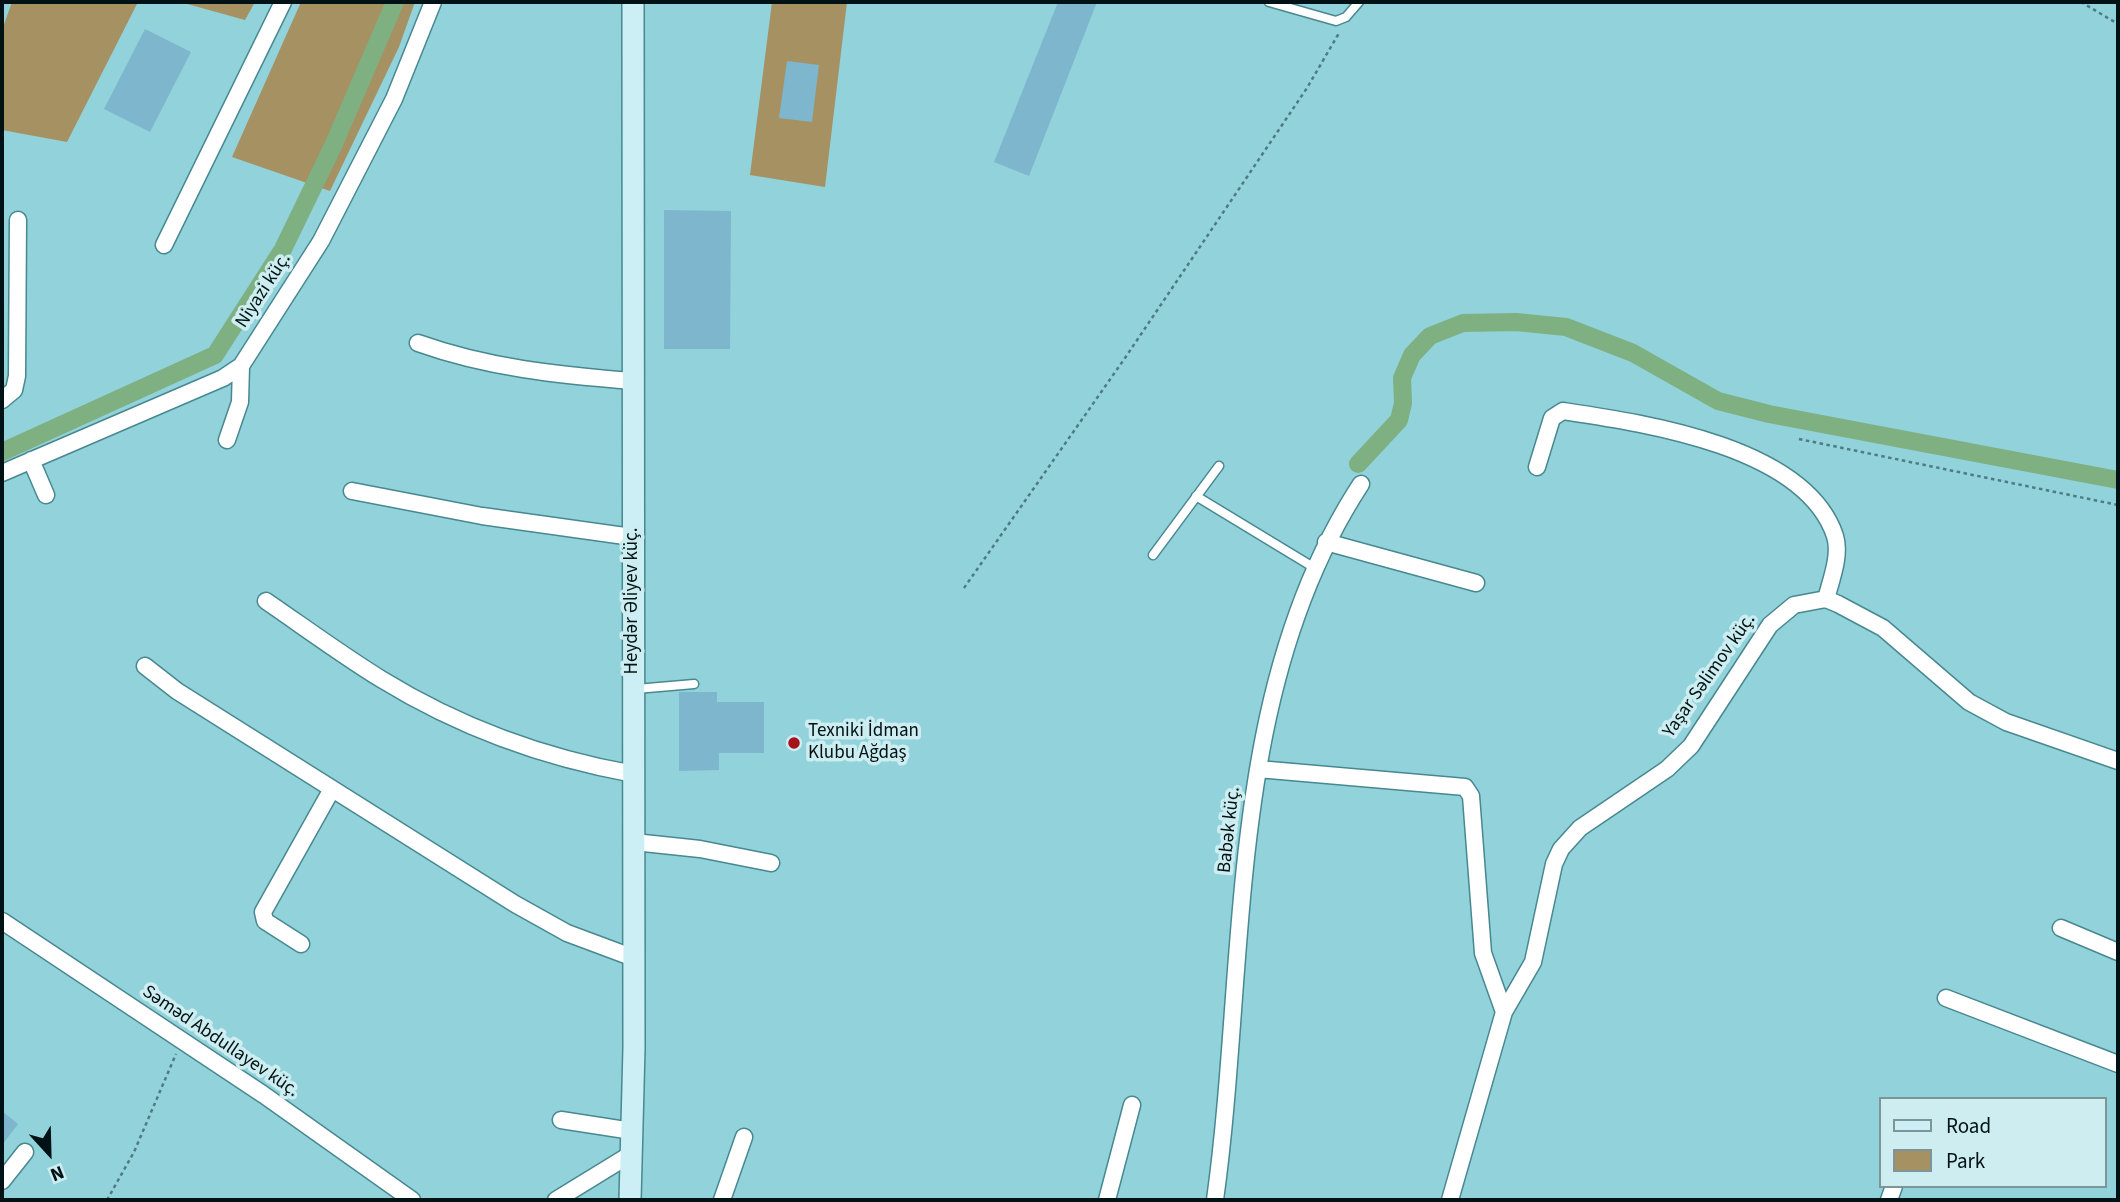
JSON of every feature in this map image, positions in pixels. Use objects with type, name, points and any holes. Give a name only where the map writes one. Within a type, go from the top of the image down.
[{"type":"main road","name":"Heydər Əliyev küç.","points":[[630,1200],[634,958],[633,2]]},
{"type":"street","points":[[164,245],[284,2]]},
{"type":"street","name":"Niyazi küç.","points":[[2,473],[223,378],[241,366],[321,240],[394,99],[433,2]]},
{"type":"street","points":[[2,400],[13,390],[17,376],[18,220]]},
{"type":"street","points":[[418,343],[454,356],[522,371],[632,381]]},
{"type":"street","points":[[227,440],[240,402],[241,366]]},
{"type":"street","points":[[1537,467],[1552,418],[1563,411],[1706,438],[1744,453],[1804,492],[1828,521],[1836,538],[1836,558],[1826,599],[1883,628],[1969,702],[2006,722],[2118,761]]},
{"type":"street","points":[[31,460],[47,495]]},
{"type":"street","name":"Babək küç.","points":[[1215,1200],[1258,769],[1267,719],[1289,637],[1313,567],[1361,484]]},
{"type":"street","points":[[352,491],[482,516],[632,537]]},
{"type":"street","points":[[1326,542],[1476,583]]},
{"type":"street","name":"Yaşar Səlimov küç.","points":[[1450,1200],[1504,1012],[1533,962],[1554,864],[1570,838],[1667,769],[1691,746],[1752,651],[1780,615],[1794,605],[1826,599]]},
{"type":"street","points":[[266,601],[382,679],[456,719],[550,755],[634,774]]},
{"type":"street","points":[[145,666],[177,691],[516,905],[595,946],[634,958]]},
{"type":"street","points":[[1258,769],[1465,786],[1471,796],[1483,953],[1504,1012]]},
{"type":"street","points":[[302,944],[265,921],[263,912],[332,789]]},
{"type":"street","points":[[634,842],[700,849],[771,863]]},
{"type":"street","name":"Səməd Abdullayev küç.","points":[[2,921],[412,1200]]},
{"type":"street","points":[[2061,928],[2118,952]]},
{"type":"street","points":[[1946,998],[2118,1064]]},
{"type":"street","points":[[1107,1200],[1132,1105]]},
{"type":"street","points":[[561,1120],[632,1132]]},
{"type":"street","points":[[722,1200],[744,1137]]},
{"type":"street","points":[[2,1181],[25,1153]]},
{"type":"street","points":[[556,1200],[631,1154]]},
{"type":"lane","points":[[1269,2],[1336,21],[1346,18],[1359,2]]},
{"type":"lane","points":[[1153,555],[1219,466]]},
{"type":"lane","points":[[1196,496],[1313,567]]},
{"type":"lane","points":[[633,690],[694,684]]},
{"type":"path","points":[[2081,2],[2118,24]]},
{"type":"path","points":[[964,588],[1125,358],[1307,88],[1346,18]]},
{"type":"path","points":[[1799,439],[2118,505]]},
{"type":"path","points":[[107,1200],[134,1152],[182,1041]]},
{"type":"green space","points":[[12,2],[138,2],[67,142],[2,130],[2,30]]},
{"type":"green space","points":[[180,2],[255,2],[245,20]]},
{"type":"green space","points":[[301,2],[415,2],[399,47],[330,191],[232,157]]},
{"type":"green space","points":[[772,2],[847,2],[825,187],[750,175]]},
{"type":"building","points":[[1058,2],[1097,2],[1029,176],[994,162]]},
{"type":"building","points":[[145,29],[191,52],[150,132],[104,109]]},
{"type":"building","points":[[787,61],[819,65],[812,122],[779,118]]},
{"type":"building","points":[[664,210],[731,211],[730,349],[664,349]]},
{"type":"building","points":[[679,692],[717,692],[717,702],[764,702],[764,753],[719,753],[719,770],[679,771]]},
{"type":"building","points":[[2,1111],[18,1124],[2,1145]]},
{"type":"waterway","points":[[2,452],[215,355],[283,249],[333,146],[395,2]]},
{"type":"waterway","points":[[1358,464],[1399,420],[1403,403],[1402,378],[1412,355],[1430,336],[1463,323],[1516,322],[1566,327],[1633,353],[1718,401],[1769,414],[2118,480]]},
{"type":"place","name":"Texniki İdman Klubu Ağdaş","points":[[794,743]]}]
